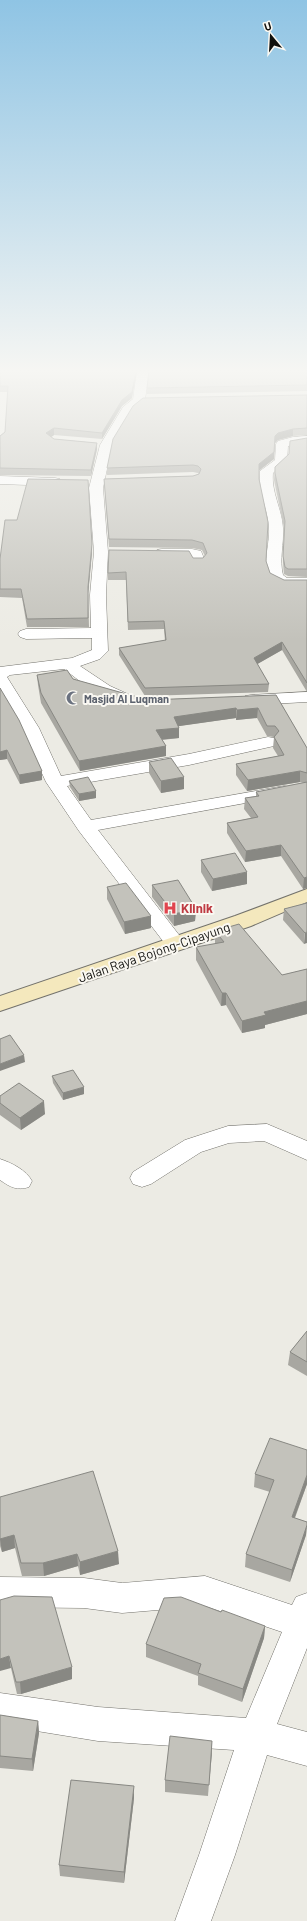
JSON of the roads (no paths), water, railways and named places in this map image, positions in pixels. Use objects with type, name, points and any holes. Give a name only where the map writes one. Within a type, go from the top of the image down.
[{"type":"street","points":[[0,675],[13,670],[67,664],[98,653],[100,650],[98,582],[100,552],[96,488],[103,461]]},
{"type":"street","points":[[282,461],[267,471],[265,485],[276,525],[276,542],[273,564],[276,577],[284,582],[307,582]]},
{"type":"street","points":[[0,480],[67,482]]},
{"type":"street","points":[[83,482],[114,481]]},
{"type":"street","points":[[100,552],[116,552]]},
{"type":"street","points":[[146,552],[192,553],[196,554],[198,561]]},
{"type":"street","points":[[26,634],[100,633]]},
{"type":"street","points":[[67,664],[104,690],[122,698],[140,703]]},
{"type":"street","points":[[0,679],[30,728],[56,782],[86,827],[176,944]]},
{"type":"street","points":[[234,700],[307,697]]},
{"type":"street","points":[[56,782],[159,766],[223,754],[268,742]]},
{"type":"street","points":[[86,827],[300,788]]},
{"type":"street","name":"Jalan Raya Bojong-Cipayung","points":[[0,1004],[271,911],[307,895]]},
{"type":"street","points":[[142,1178],[193,1146],[228,1135],[267,1132],[307,1151]]},
{"type":"street","points":[[0,1168],[20,1181]]},
{"type":"street","points":[[0,1592],[84,1593],[122,1598],[160,1596],[205,1590],[303,1615],[256,1735],[217,1854],[193,1921]]},
{"type":"street","points":[[0,1709],[98,1724],[256,1735],[307,1749]]},
{"type":"place","name":"Masjid Al Luqman","points":[[73,698]]},
{"type":"place","name":"Klinik","points":[[170,908]]}]
